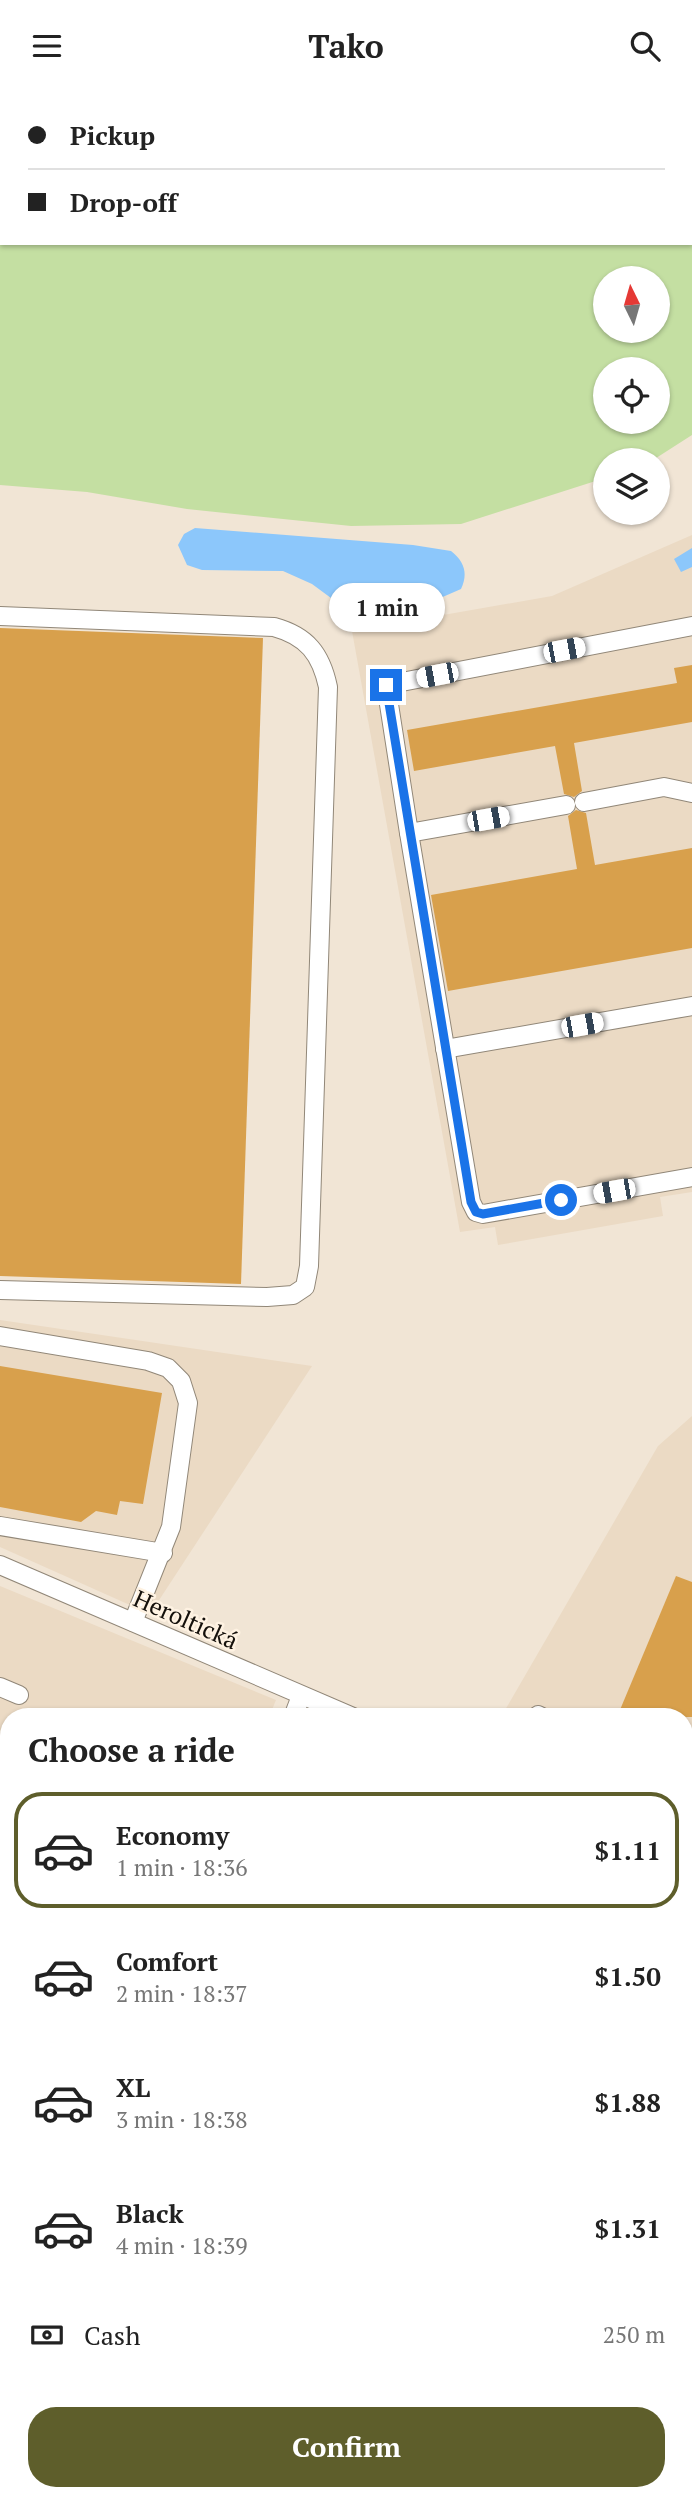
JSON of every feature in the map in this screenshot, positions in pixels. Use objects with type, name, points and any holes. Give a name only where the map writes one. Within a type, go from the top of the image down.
[{"type":"street","points":[[0,617],[274,627],[292,632],[308,642],[323,662],[328,687],[309,1252],[305,1287],[293,1295],[267,1297],[0,1290]]},
{"type":"street","points":[[692,626],[386,685],[471,1202],[476,1212],[483,1214],[692,1177]]},
{"type":"street","points":[[584,802],[664,787],[692,793]]},
{"type":"street","points":[[410,833],[566,805]]},
{"type":"street","points":[[445,1049],[692,1006]]},
{"type":"street","points":[[0,1336],[148,1361],[169,1368],[181,1381],[188,1403],[171,1527],[163,1553],[133,1622]]},
{"type":"street","points":[[0,1526],[163,1553]]},
{"type":"street","name":"Heroltická","points":[[0,1565],[331,1708]]},
{"type":"street","points":[[0,1686],[19,1695]]},
{"type":"street","points":[[297,1708],[302,1696]]},
{"type":"shaded area","points":[[692,535],[692,1192],[660,1197],[663,1216],[498,1245],[495,1227],[460,1232],[352,631],[552,596]]},
{"type":"shaded area","points":[[0,1320],[312,1366],[150,1614],[0,1547]]},
{"type":"shaded area","points":[[692,1416],[692,1708],[506,1708],[658,1446]]},
{"type":"shaded area","points":[[0,1586],[276,1700],[273,1708],[0,1708]]},
{"type":"green space","points":[[0,245],[692,245],[692,435],[670,449],[593,448],[593,482],[461,524],[351,526],[187,509],[87,492],[0,485]]},
{"type":"water","points":[[195,528],[413,545],[451,551],[462,564],[464,578],[461,589],[422,606],[356,614],[353,604],[331,598],[312,584],[283,571],[202,570],[187,565],[178,545],[184,534]]},
{"type":"water","points":[[692,548],[692,567],[681,572],[674,559]]},
{"type":"building","points":[[0,628],[263,638],[241,1284],[0,1276]]},
{"type":"building","points":[[692,665],[692,722],[574,743],[582,791],[574,797],[564,794],[555,746],[414,771],[407,730],[677,683],[674,668]]},
{"type":"building","points":[[576,810],[586,813],[595,865],[692,848],[692,948],[448,991],[431,895],[577,869],[568,816]]},
{"type":"building","points":[[0,1366],[162,1393],[143,1504],[120,1501],[117,1515],[96,1511],[81,1522],[0,1507]]},
{"type":"building","points":[[676,1576],[692,1582],[692,1708],[621,1708]]},
{"type":"route","points":[[386,685],[471,1202],[476,1212],[483,1214],[561,1200]]}]
